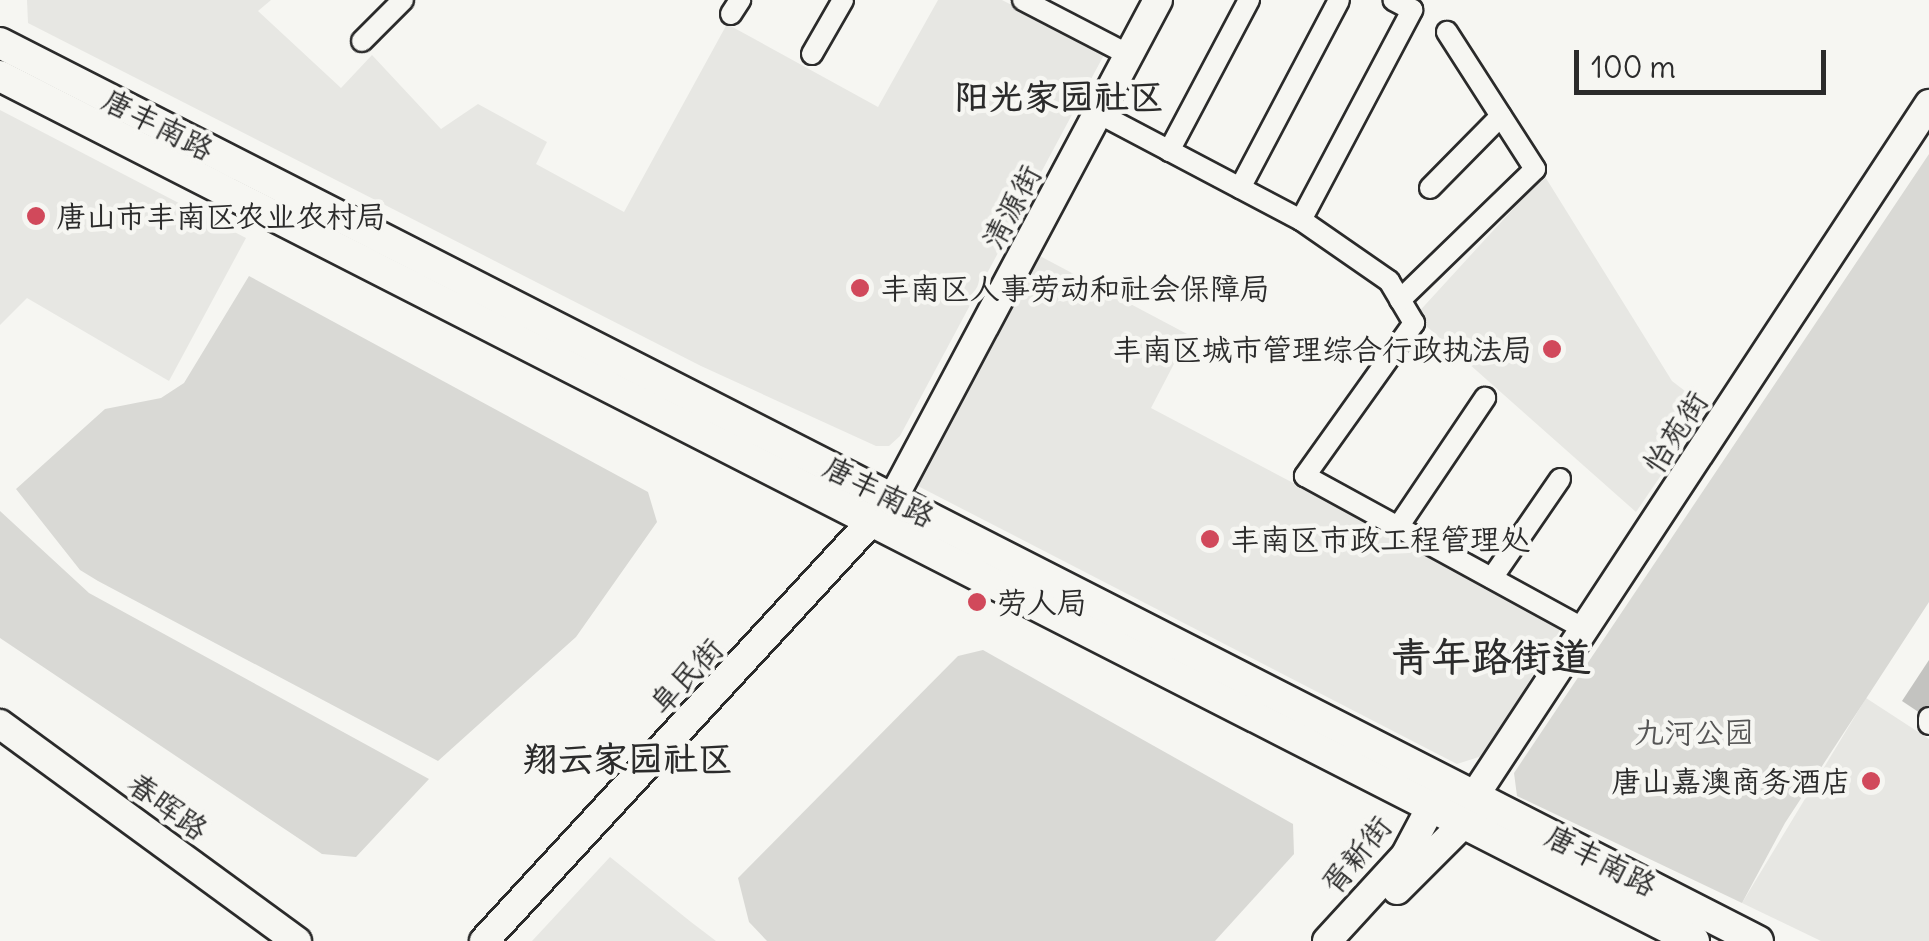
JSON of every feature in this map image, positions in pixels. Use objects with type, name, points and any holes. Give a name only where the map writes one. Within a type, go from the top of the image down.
[{"type":"main road","name":"唐丰南路","points":[[0,43],[884,509],[1431,807],[1694,941]]},
{"type":"main road","name":"唐丰南路","points":[[0,76],[1475,794],[1758,941]]},
{"type":"street","points":[[362,41],[403,0]]},
{"type":"street","points":[[812,54],[843,0]]},
{"type":"street","points":[[1022,0],[1128,56]]},
{"type":"street","name":"清源街","points":[[884,509],[1158,0]]},
{"type":"street","points":[[1169,151],[1248,0]]},
{"type":"street","points":[[1240,188],[1340,0]]},
{"type":"street","points":[[1301,220],[1412,10],[1393,0]]},
{"type":"street","points":[[1400,300],[1535,168],[1447,32]]},
{"type":"street","name":"怡苑街","points":[[1475,794],[1929,104]]},
{"type":"street","points":[[1098,114],[1301,220],[1389,281],[1414,323],[1305,476],[1584,629]]},
{"type":"street","points":[[1430,188],[1501,116]]},
{"type":"street","points":[[1398,527],[1485,398]]},
{"type":"street","points":[[1492,578],[1560,479]]},
{"type":"street","name":"阜民街","points":[[484,941],[884,509]]},
{"type":"street","name":"春晖路","points":[[0,724],[297,941]]},
{"type":"street","name":"春晖路","points":[[0,747],[265,941]]},
{"type":"street","name":"胥新街","points":[[1327,941],[1404,856],[1431,807]]},
{"type":"street","name":"胥新街","points":[[1350,941],[1464,824]]},
{"type":"shaded area","points":[[27,0],[271,0],[258,11],[341,88],[372,55],[441,129],[478,104],[547,142],[536,164],[624,212],[727,24],[878,107],[938,0],[1002,0],[1105,53],[900,436],[889,446],[876,446],[701,366],[28,23]]},
{"type":"shaded area","points":[[0,110],[246,238],[169,381],[27,298],[0,325]]},
{"type":"shaded area","name":"丰南区城市管理综合行政执法局","points":[[1544,175],[1672,381],[1707,408],[1636,512],[1415,316]]},
{"type":"shaded area","points":[[1038,255],[1189,335],[1151,408],[1563,625],[1485,755],[1457,764],[916,485]]},
{"type":"shaded area","name":"唐山嘉澳商务酒店","points":[[1866,698],[1929,739],[1929,941],[1821,941],[1742,903]]},
{"type":"shaded area","points":[[610,857],[691,922],[716,941],[532,941]]},
{"type":"green space","name":"九河公园","points":[[1929,154],[1929,602],[1785,823],[1742,903],[1517,796],[1514,773]]},
{"type":"green space","points":[[249,276],[648,492],[657,522],[576,637],[438,761],[80,570],[16,489],[105,409],[161,398],[184,383]]},
{"type":"green space","points":[[0,511],[89,593],[429,779],[356,857],[322,854],[0,638]]},
{"type":"green space","points":[[983,650],[1293,824],[1294,854],[1215,941],[767,941],[749,922],[738,878],[958,656]]},
{"type":"building","points":[[1929,660],[1929,707],[1923,715],[1902,701]]},
{"type":"place","name":"唐山市丰南区农业农村局","points":[[36,216]]},
{"type":"place","name":"丰南区人事劳动和社会保障局","points":[[860,288]]},
{"type":"place","name":"丰南区城市管理综合行政执法局","points":[[1552,349]]},
{"type":"place","name":"丰南区市政工程管理处","points":[[1210,539]]},
{"type":"place","name":"劳人局","points":[[977,602]]},
{"type":"place","name":"唐山嘉澳商务酒店","points":[[1871,781]]},
{"type":"district","name":"阳光家园社区","points":[[1059,96]]},
{"type":"district","name":"青年路街道","points":[[1491,657]]},
{"type":"district","name":"翔云家园社区","points":[[628,758]]}]
